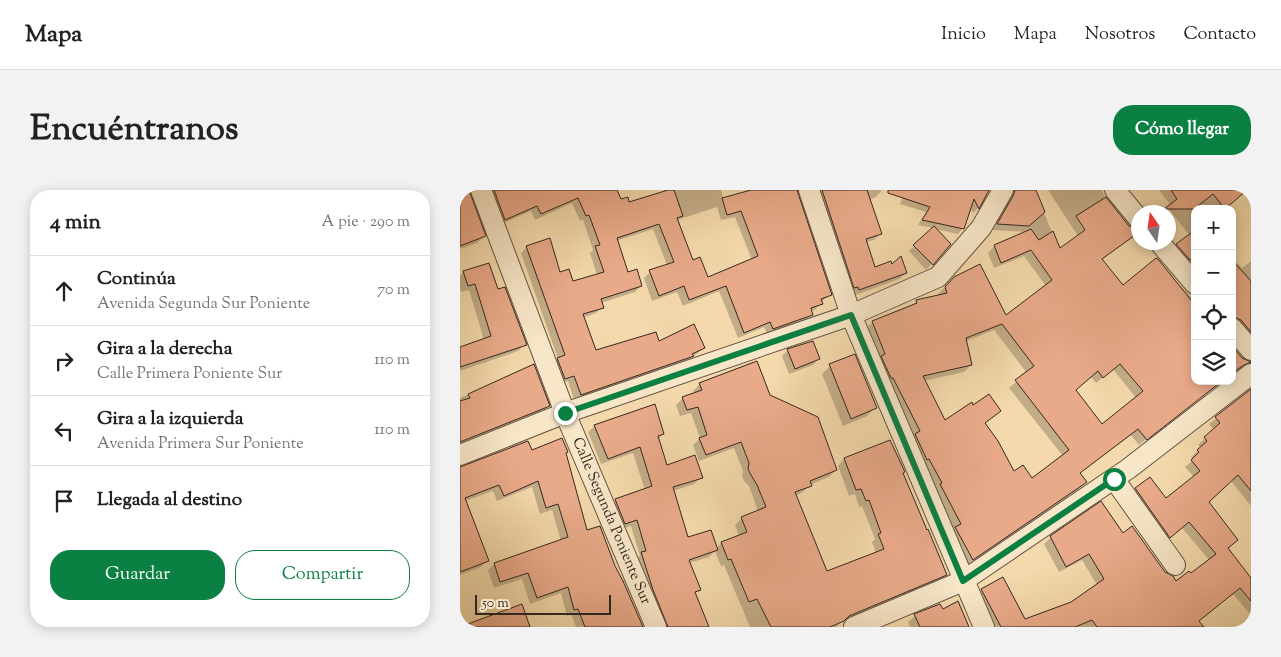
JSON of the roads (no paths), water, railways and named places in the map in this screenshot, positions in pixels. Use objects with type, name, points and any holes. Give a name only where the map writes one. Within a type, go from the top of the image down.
[{"type":"street","name":"Calle Segunda Poniente Sur","points":[[480,190],[565,413],[656,627]]},
{"type":"street","points":[[809,190],[851,315],[984,627]]},
{"type":"street","points":[[460,455],[565,413],[851,315],[938,277],[981,228],[1003,190]]},
{"type":"street","points":[[1114,190],[1131,210]]},
{"type":"street","points":[[1166,250],[1191,279]]},
{"type":"street","points":[[1236,333],[1251,350]]},
{"type":"street","points":[[854,627],[963,581],[1114,479],[1251,374]]},
{"type":"street","points":[[1114,479],[1175,564]]}]
